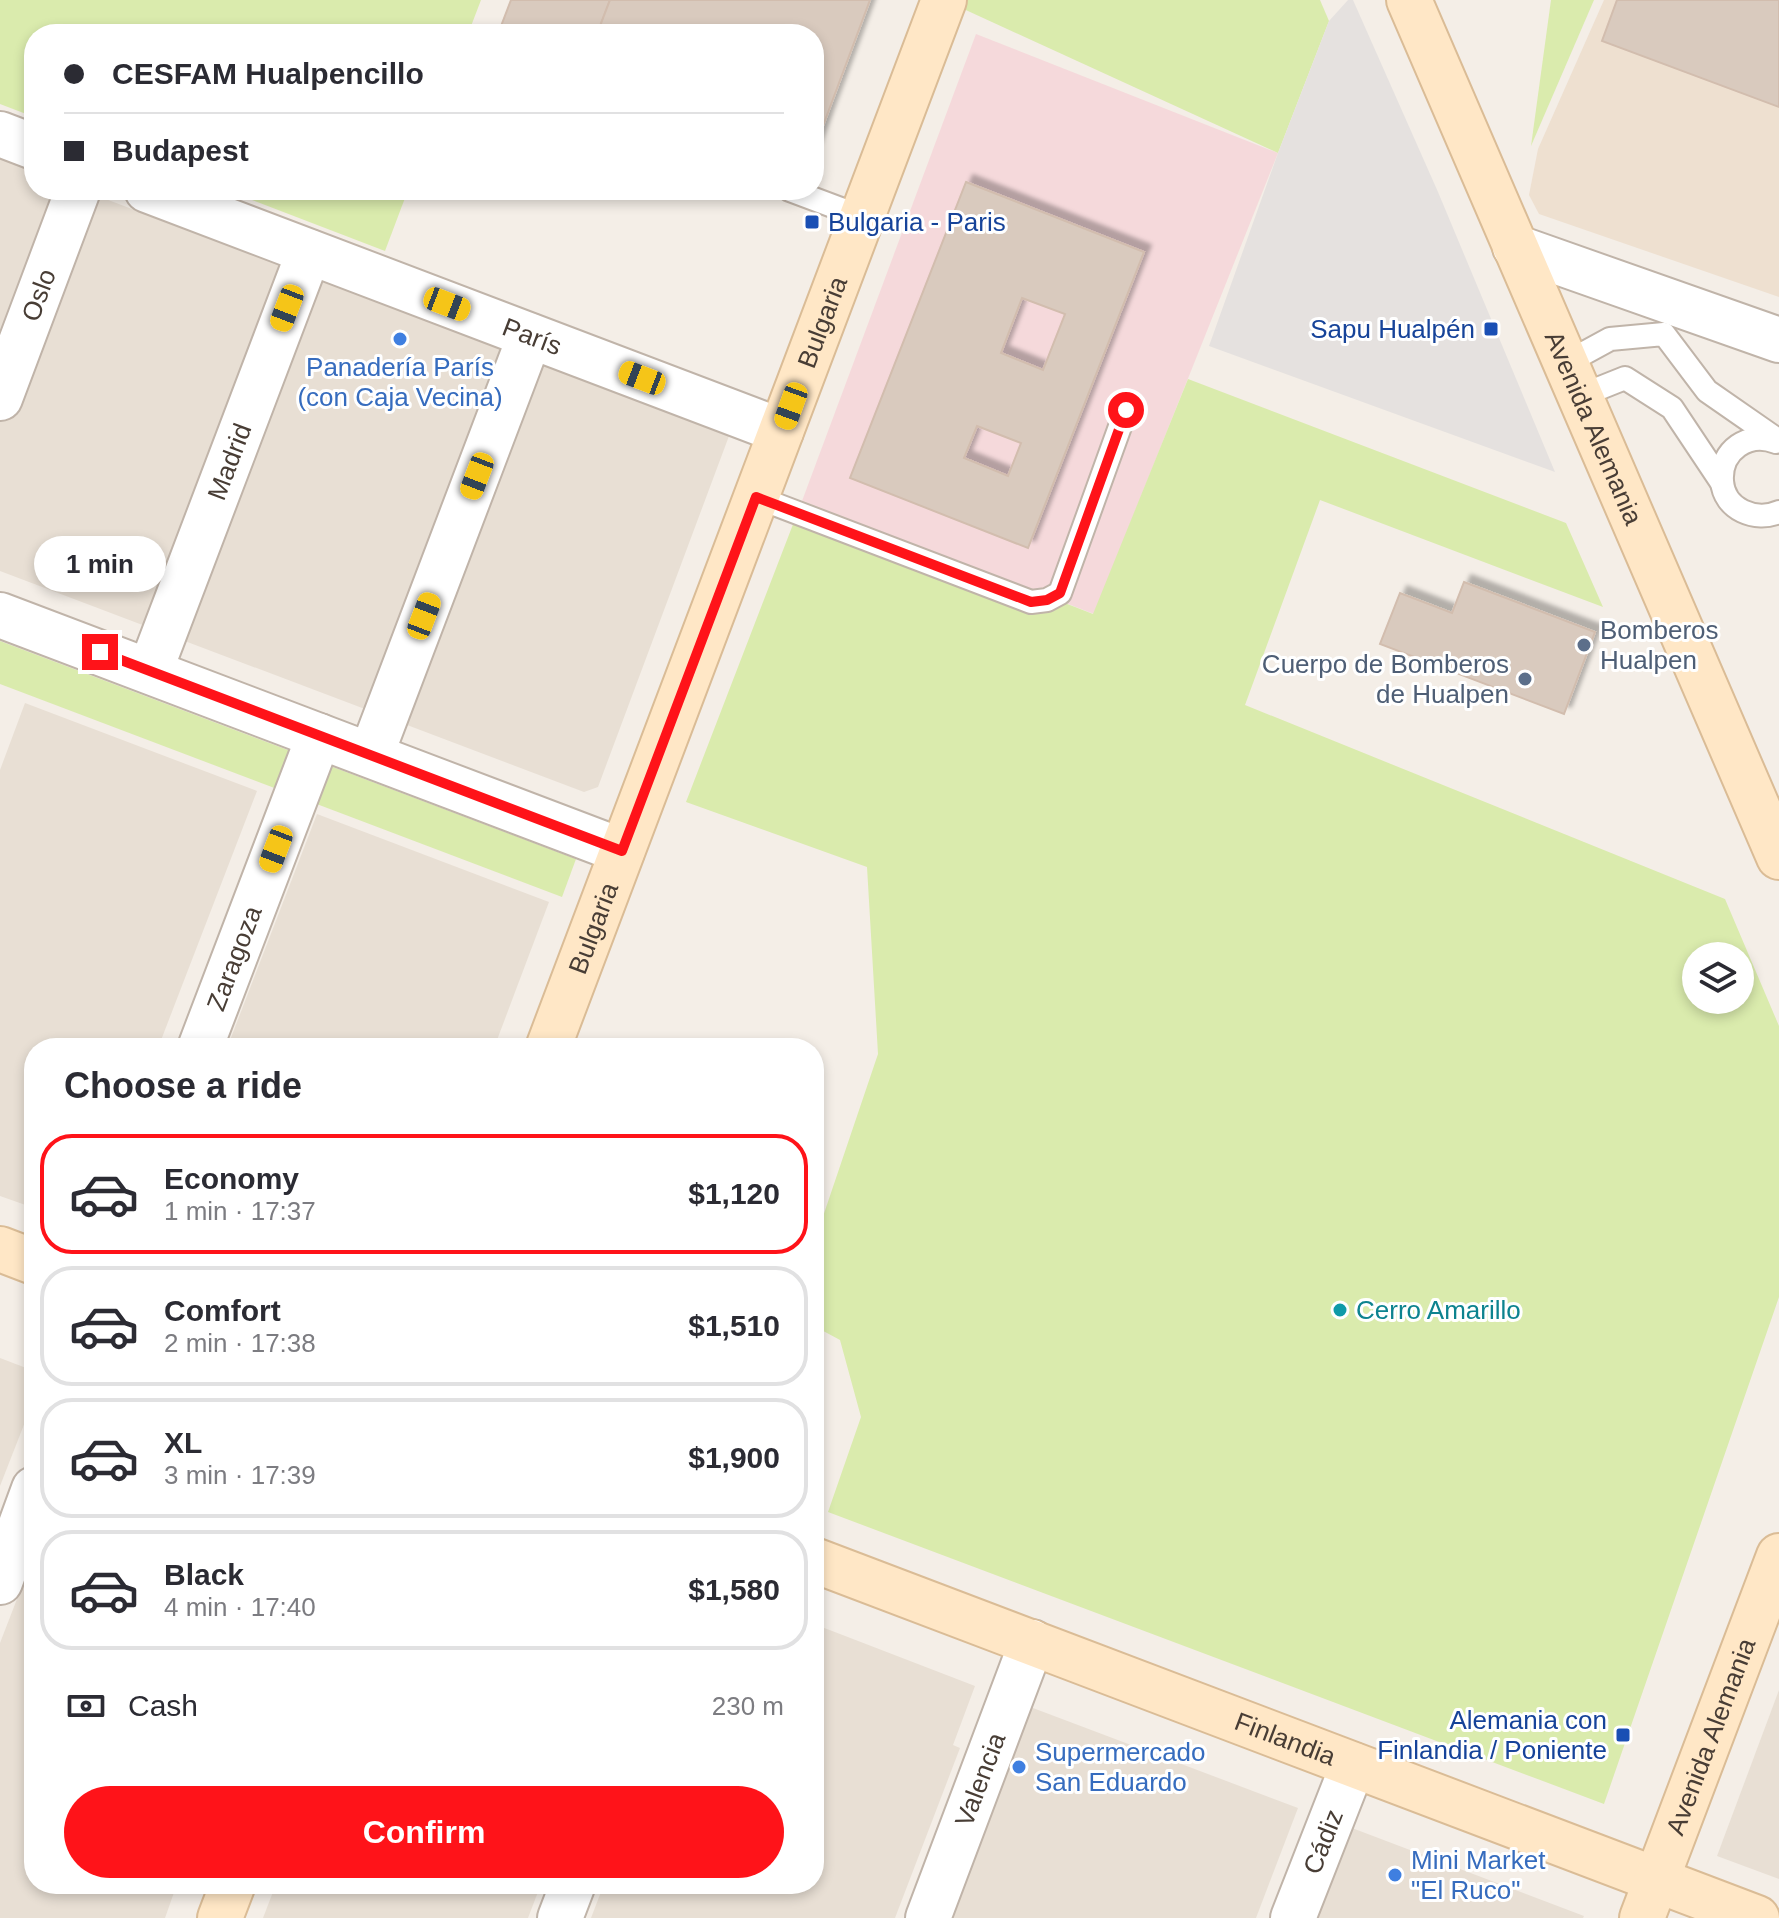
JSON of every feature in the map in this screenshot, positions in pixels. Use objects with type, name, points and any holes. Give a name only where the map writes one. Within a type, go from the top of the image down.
[{"type":"street","name":"Bulgaria","points":[[552,1038],[944,0]]},
{"type":"street","name":"Avenida Alemania","points":[[1409,0],[1779,857]]},
{"type":"street","points":[[0,134],[24,143]]},
{"type":"street","name":"Oslo","points":[[0,398],[74,200]]},
{"type":"street","name":"París","points":[[173,200],[781,431]]},
{"type":"street","points":[[1515,247],[1779,340]]},
{"type":"street","name":"Madrid","points":[[150,671],[309,252]]},
{"type":"street","points":[[371,755],[530,336]]},
{"type":"street","points":[[0,615],[622,851]]},
{"type":"street","name":"Zaragoza","points":[[204,1038],[319,736]]},
{"type":"street","points":[[0,1249],[24,1258]]},
{"type":"street","points":[[0,1582],[24,1516]]},
{"type":"street","name":"Avenida Alemania","points":[[1649,1899],[1779,1556]]},
{"type":"street","name":"Finlandia","points":[[824,1564],[1353,1765],[1649,1899],[1757,1918]]},
{"type":"street","name":"Valencia","points":[[928,1918],[1032,1642]]},
{"type":"street","name":"Cádiz","points":[[1293,1918],[1353,1765]]},
{"type":"street","points":[[220,1918],[229,1894]]},
{"type":"street","points":[[560,1918],[569,1894]]},
{"type":"lane","points":[[817,200],[862,217]]},
{"type":"lane","points":[[1573,380],[1610,339],[1664,334],[1707,391],[1779,442]]},
{"type":"lane","points":[[1573,380],[1625,378],[1672,408],[1735,507],[1758,517],[1779,512]]},
{"type":"lane","points":[[756,497],[1031,602],[1047,600],[1060,593],[1126,410]]},
{"type":"lane","points":[[1722,483],[1724,463],[1740,444],[1752,438],[1779,442]]},
{"type":"shaded area","points":[[1348,0],[1353,0],[1438,192],[1555,472],[1209,346],[1329,21]]},
{"type":"shaded area","points":[[1604,0],[1779,0],[1779,297],[1539,214],[1529,195],[1538,149]]},
{"type":"shaded area","points":[[976,34],[1278,153],[1094,614],[802,501]]},
{"type":"shaded area","points":[[0,159],[24,168],[24,200],[108,200],[729,436],[598,787],[584,792],[0,571]]},
{"type":"shaded area","points":[[25,703],[257,791],[162,1038],[24,1038],[24,1204],[0,1196],[0,770]]},
{"type":"shaded area","points":[[317,814],[549,902],[498,1038],[231,1038]]},
{"type":"shaded area","points":[[0,1358],[24,1367],[24,1425],[0,1486]]},
{"type":"shaded area","points":[[24,1581],[24,1894],[173,1894],[165,1918],[0,1918],[0,1643]]},
{"type":"shaded area","points":[[824,1628],[975,1686],[953,1745],[960,1748],[895,1918],[591,1918],[600,1894],[824,1894]]},
{"type":"shaded area","points":[[1779,1690],[1779,1879],[1717,1856]]},
{"type":"shaded area","points":[[1025,1705],[1298,1808],[1256,1918],[944,1918]]},
{"type":"shaded area","points":[[1352,1828],[1584,1916],[1318,1918]]},
{"type":"shaded area","points":[[272,1894],[537,1894],[528,1918],[263,1918]]},
{"type":"green space","points":[[0,0],[481,0],[472,24],[24,24],[24,113],[0,104]]},
{"type":"green space","points":[[944,0],[1320,0],[1329,21],[1278,153]]},
{"type":"green space","points":[[1551,0],[1594,0],[1531,146]]},
{"type":"green space","points":[[252,200],[404,200],[385,251]]},
{"type":"green space","name":"Cerro Amarillo","points":[[1188,379],[1566,523],[1603,607],[1320,500],[1245,705],[1725,899],[1743,942],[1682,942],[1682,1014],[1754,1014],[1754,967],[1779,1026],[1779,1297],[1604,1804],[828,1512],[861,1417],[840,1340],[824,1331],[824,1213],[878,1054],[867,867],[686,802],[802,501],[1093,614]]},
{"type":"green space","points":[[0,641],[576,859],[562,897],[0,684]]},
{"type":"building","points":[[511,0],[610,0],[601,24],[502,24]]},
{"type":"building","points":[[610,0],[870,0],[824,123],[824,24],[601,24]]},
{"type":"building","points":[[1617,0],[1779,0],[1779,107],[1602,41]]},
{"type":"building","points":[[966,182],[1144,252],[1028,548],[850,478]],"holes":[[[1022,298],[1065,314],[1043,370],[1001,353]],[[977,426],[1021,443],[1008,476],[964,458]]]},
{"type":"building","name":"Cuerpo de Bomberos de Hualpen","points":[[1464,582],[1595,632],[1564,714],[1380,644],[1400,593],[1452,613]]},
{"type":"place","name":"Bulgaria - Paris","points":[[812,222]]},
{"type":"place","name":"Sapu Hualpén","points":[[1491,329]]},
{"type":"place","name":"Panadería París (con Caja Vecina)","points":[[400,339]]},
{"type":"place","name":"Bomberos Hualpen","points":[[1584,645]]},
{"type":"place","name":"Cuerpo de Bomberos de Hualpen","points":[[1525,679]]},
{"type":"place","name":"Cerro Amarillo","points":[[1340,1310]]},
{"type":"place","name":"Alemania con Finlandia / Poniente","points":[[1623,1735]]},
{"type":"place","name":"Supermercado San Eduardo","points":[[1019,1767]]},
{"type":"place","name":"Mini Market \"El Ruco\"","points":[[1395,1875]]},
{"type":"route","points":[[100,652],[622,851],[756,497],[1031,602],[1047,600],[1060,593],[1126,410]]}]
